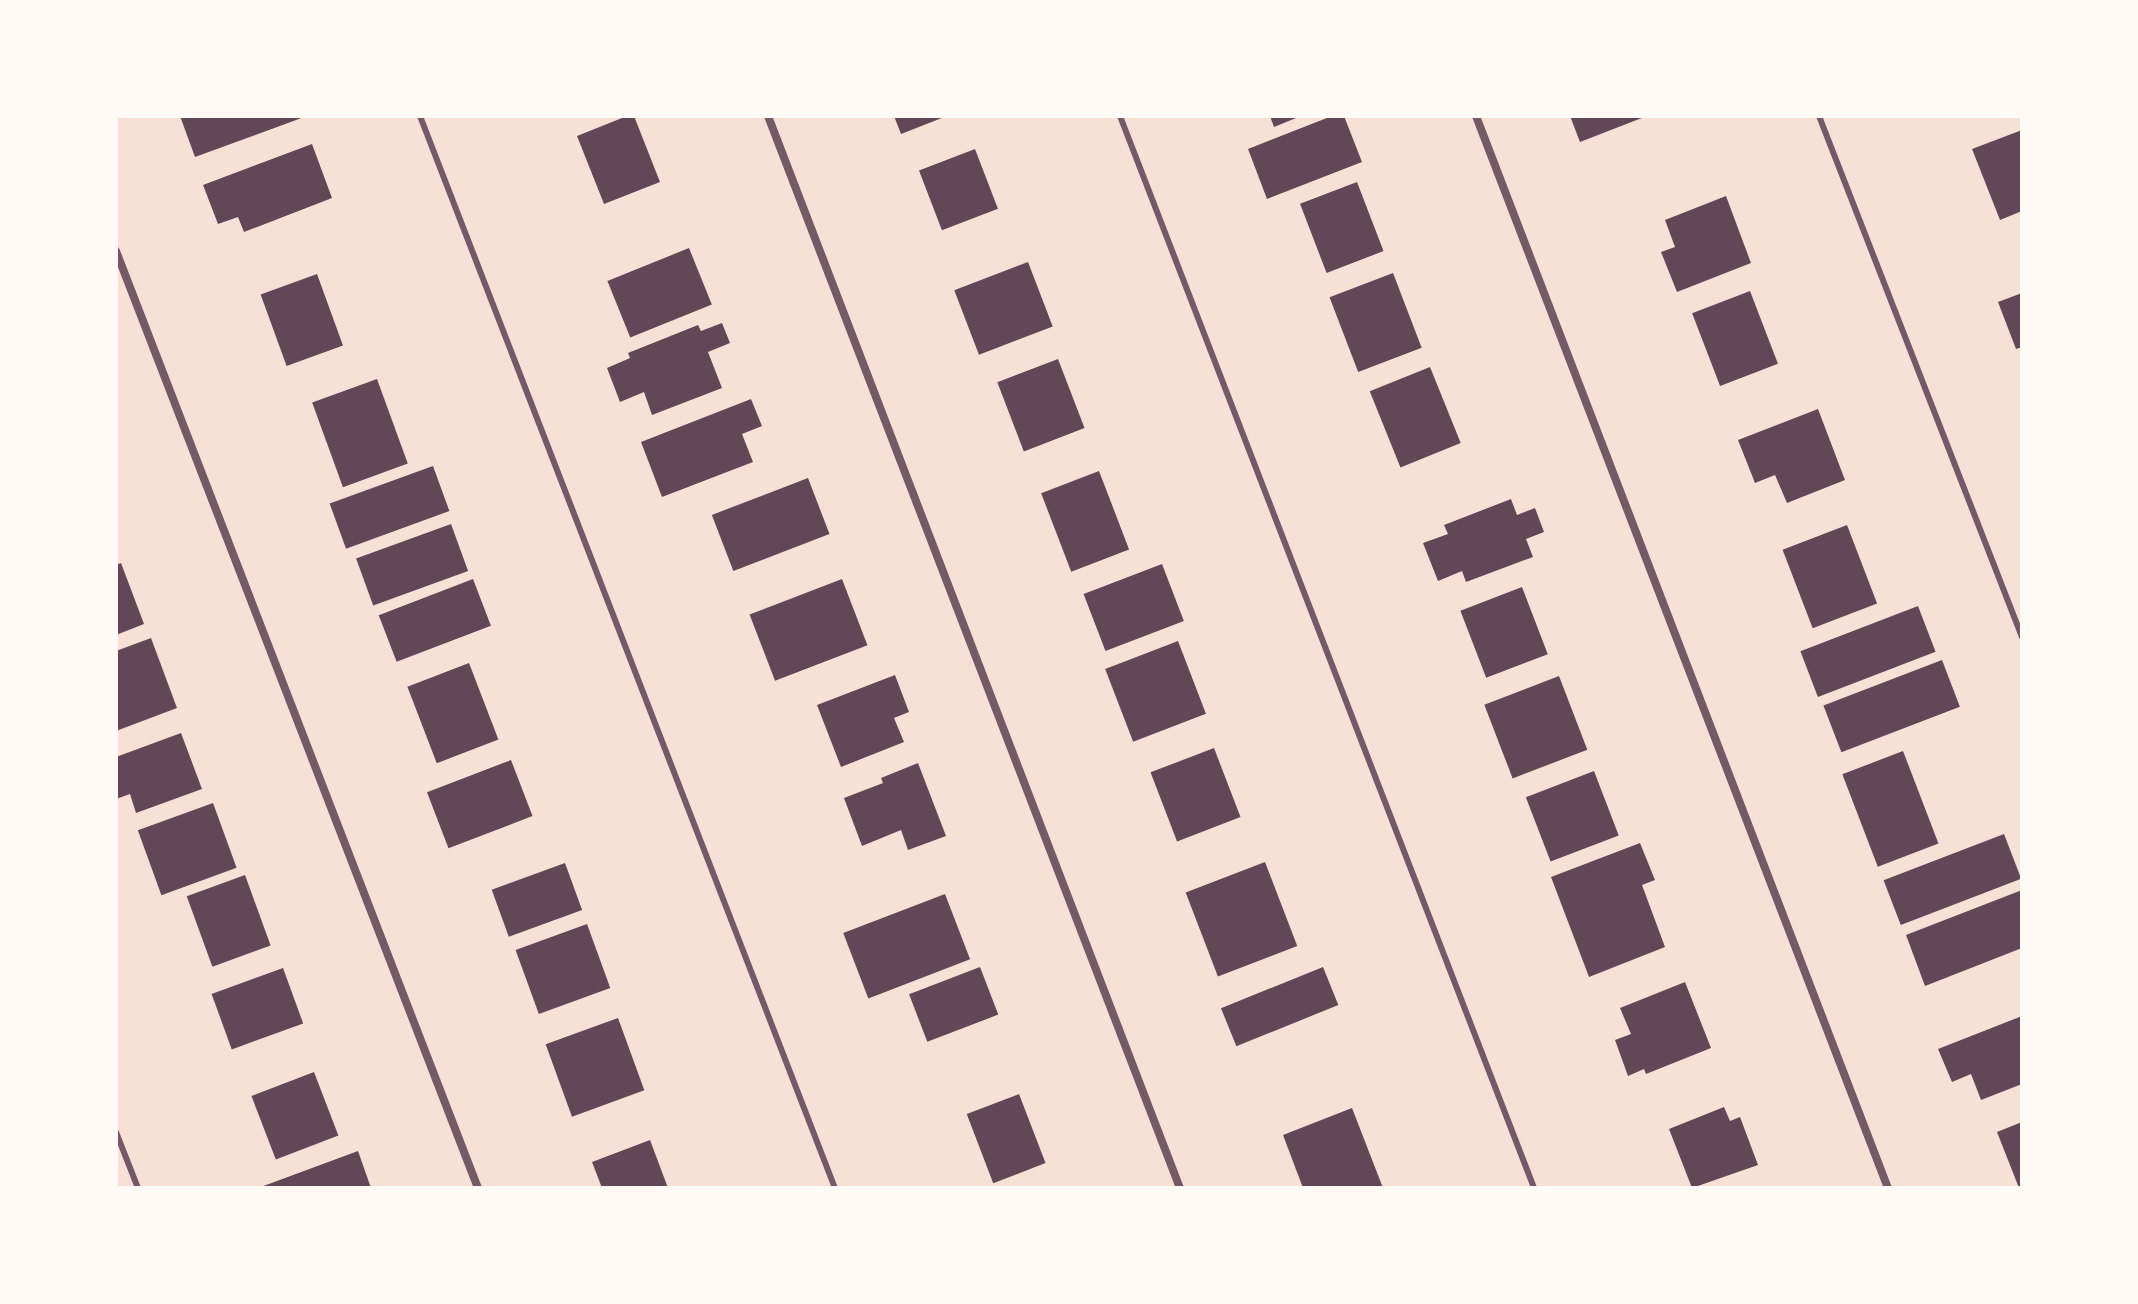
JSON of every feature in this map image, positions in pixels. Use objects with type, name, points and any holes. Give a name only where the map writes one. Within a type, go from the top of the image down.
[{"type":"street","points":[[768,116],[1180,1188]]},
{"type":"street","points":[[1476,116],[1888,1188]]},
{"type":"street","points":[[116,251],[478,1188]]},
{"type":"lane","points":[[420,116],[835,1188]]},
{"type":"lane","points":[[1120,116],[1534,1188]]},
{"type":"lane","points":[[1819,116],[2022,637]]},
{"type":"lane","points":[[116,1132],[138,1188]]},
{"type":"building","points":[[180,116],[307,116],[195,157]]},
{"type":"building","points":[[634,116],[660,182],[604,204],[577,136]]},
{"type":"building","points":[[894,116],[947,116],[901,134]]},
{"type":"building","points":[[1270,116],[1301,116],[1274,127]]},
{"type":"building","points":[[1332,116],[1344,116],[1362,162],[1267,199],[1248,149]]},
{"type":"building","points":[[1570,116],[1647,116],[1580,142]]},
{"type":"building","points":[[2022,130],[2022,211],[2000,220],[1972,149]]},
{"type":"building","points":[[312,144],[332,198],[244,232],[238,217],[218,224],[203,185]]},
{"type":"building","points":[[975,149],[998,209],[942,230],[919,171]]},
{"type":"building","points":[[1357,182],[1384,251],[1327,273],[1300,204]]},
{"type":"building","points":[[1726,196],[1751,263],[1677,292],[1661,252],[1675,247],[1665,220]]},
{"type":"building","points":[[689,248],[712,305],[630,338],[607,281]]},
{"type":"building","points":[[1028,262],[1053,326],[979,355],[954,290]]},
{"type":"building","points":[[1393,273],[1422,348],[1358,372],[1330,297]]},
{"type":"building","points":[[317,274],[343,345],[287,366],[261,295]]},
{"type":"building","points":[[1750,291],[1778,364],[1720,386],[1692,313]]},
{"type":"building","points":[[2022,293],[2022,347],[2016,349],[1998,302]]},
{"type":"building","points":[[722,323],[730,343],[708,352],[722,388],[652,415],[644,392],[620,402],[607,368],[630,358],[628,353],[698,325],[701,331]]},
{"type":"building","points":[[1058,359],[1085,428],[1024,451],[997,382]]},
{"type":"building","points":[[1430,367],[1461,443],[1400,467],[1370,391]]},
{"type":"building","points":[[377,379],[408,464],[343,487],[312,403]]},
{"type":"building","points":[[751,399],[762,426],[742,434],[753,462],[662,497],[641,442]]},
{"type":"building","points":[[1818,409],[1845,480],[1787,503],[1775,475],[1755,483],[1738,440]]},
{"type":"building","points":[[433,466],[449,511],[346,549],[330,504]]},
{"type":"building","points":[[1099,471],[1129,549],[1071,572],[1041,493]]},
{"type":"building","points":[[808,478],[830,534],[733,571],[712,515]]},
{"type":"building","points":[[1511,499],[1517,515],[1535,508],[1544,532],[1526,539],[1533,557],[1466,582],[1462,571],[1438,581],[1423,543],[1448,534],[1444,525]]},
{"type":"building","points":[[451,524],[468,571],[373,606],[356,559]]},
{"type":"building","points":[[1847,525],[1877,603],[1813,628],[1783,550]]},
{"type":"building","points":[[121,563],[144,624],[116,635],[116,565]]},
{"type":"building","points":[[1162,564],[1184,621],[1105,651],[1084,594]]},
{"type":"building","points":[[473,579],[491,626],[397,662],[379,615]]},
{"type":"building","points":[[842,579],[867,645],[775,681],[750,614]]},
{"type":"building","points":[[1522,587],[1548,654],[1486,678],[1460,611]]},
{"type":"building","points":[[1918,606],[1936,652],[1818,697],[1800,651]]},
{"type":"building","points":[[151,638],[177,708],[116,731],[116,651]]},
{"type":"building","points":[[1178,641],[1206,714],[1133,742],[1105,669]]},
{"type":"building","points":[[1942,660],[1960,707],[1841,752],[1823,706]]},
{"type":"building","points":[[469,663],[498,740],[437,763],[407,687]]},
{"type":"building","points":[[895,675],[909,712],[894,718],[904,742],[841,767],[817,705]]},
{"type":"building","points":[[1559,676],[1587,750],[1513,778],[1484,705]]},
{"type":"building","points":[[181,733],[202,789],[136,813],[130,794],[116,799],[116,757]]},
{"type":"building","points":[[1214,748],[1241,817],[1177,841],[1151,772]]},
{"type":"building","points":[[1903,751],[1938,843],[1878,867],[1842,774]]},
{"type":"building","points":[[511,760],[533,816],[448,848],[427,792]]},
{"type":"building","points":[[918,763],[946,836],[908,850],[901,830],[862,846],[844,798],[883,783],[881,778]]},
{"type":"building","points":[[1594,771],[1619,835],[1551,862],[1526,797]]},
{"type":"building","points":[[213,803],[237,868],[161,895],[138,830]]},
{"type":"building","points":[[2004,834],[2021,879],[1901,925],[1884,880]]},
{"type":"building","points":[[1640,843],[1655,880],[1642,885],[1665,947],[1589,977],[1551,877]]},
{"type":"building","points":[[1265,862],[1297,946],[1218,976],[1186,892]]},
{"type":"building","points":[[565,863],[582,910],[509,937],[492,890]]},
{"type":"building","points":[[245,875],[271,945],[212,967],[187,896]]},
{"type":"building","points":[[2022,890],[2022,948],[1925,986],[1906,935]]},
{"type":"building","points":[[945,894],[970,959],[868,998],[843,933]]},
{"type":"building","points":[[587,924],[610,988],[539,1014],[516,950]]},
{"type":"building","points":[[980,967],[998,1015],[927,1042],[909,994]]},
{"type":"building","points":[[1323,967],[1338,1005],[1236,1046],[1221,1008]]},
{"type":"building","points":[[283,968],[303,1023],[232,1049],[212,994]]},
{"type":"building","points":[[1685,982],[1711,1048],[1646,1074],[1644,1069],[1628,1076],[1615,1040],[1631,1034],[1620,1008]]},
{"type":"building","points":[[2022,1016],[2022,1084],[1981,1100],[1971,1074],[1952,1082],[1938,1049]]},
{"type":"building","points":[[618,1018],[644,1090],[572,1117],[546,1044]]},
{"type":"building","points":[[314,1072],[338,1135],[276,1159],[251,1096]]},
{"type":"building","points":[[1019,1094],[1046,1163],[993,1183],[967,1114]]},
{"type":"building","points":[[1724,1107],[1730,1121],[1740,1117],[1758,1165],[1692,1188],[1669,1129]]},
{"type":"building","points":[[1352,1108],[1383,1188],[1303,1188],[1283,1135]]},
{"type":"building","points":[[2022,1122],[2022,1188],[2019,1188],[1997,1132]]},
{"type":"building","points":[[650,1140],[668,1188],[602,1188],[592,1162]]},
{"type":"building","points":[[358,1151],[371,1188],[258,1188]]}]
